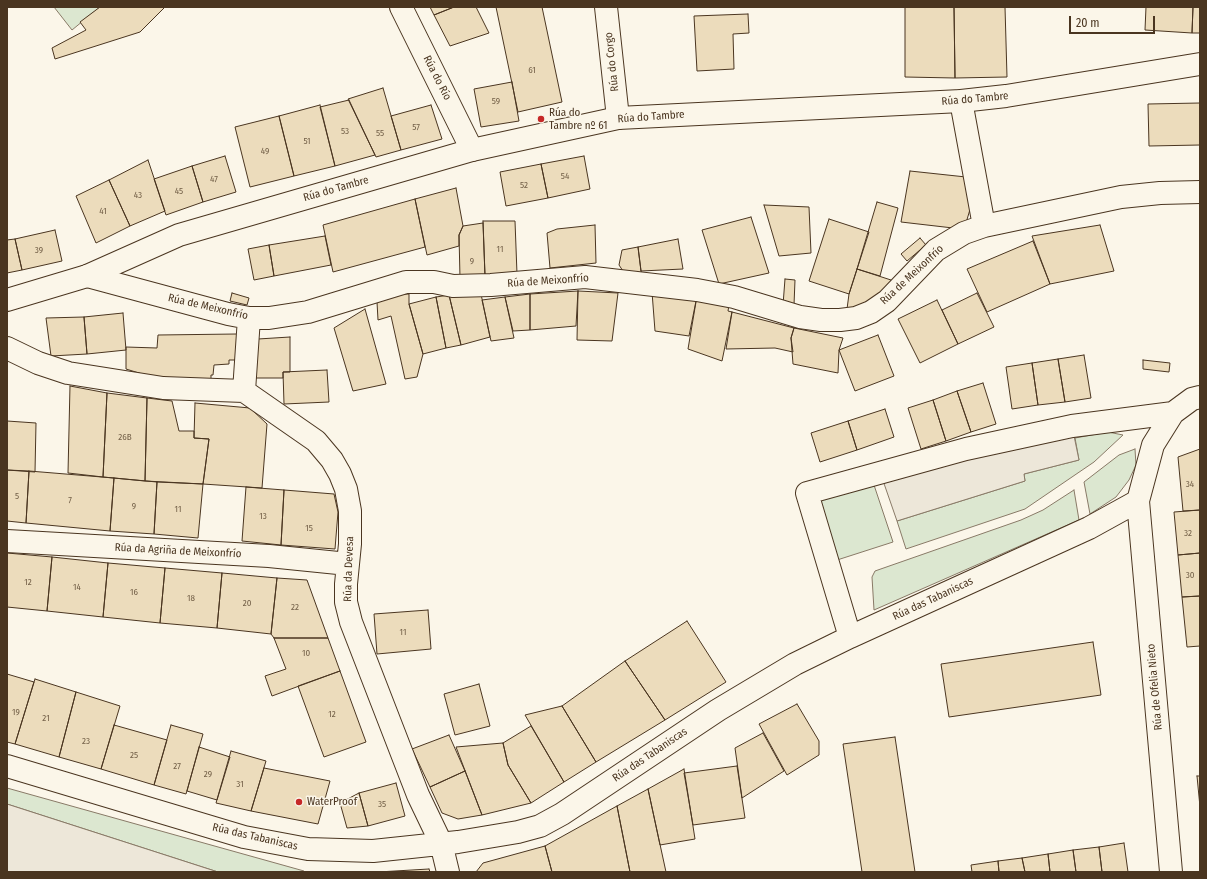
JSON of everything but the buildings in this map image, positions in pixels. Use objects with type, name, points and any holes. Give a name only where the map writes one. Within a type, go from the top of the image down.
[{"type":"street","name":"Rúa do Río","points":[[401,7],[472,150]]},
{"type":"street","name":"Rúa do Corgo","points":[[606,7],[618,118]]},
{"type":"street","name":"Rúa do Tambre","points":[[7,300],[87,276],[179,235],[472,150],[618,118],[961,101],[1006,96],[1200,64]]},
{"type":"street","points":[[961,101],[984,226]]},
{"type":"street","name":"Rúa de Meixonfrío","points":[[87,276],[228,314],[250,318],[269,318],[308,312],[406,282],[434,282],[453,286],[491,286],[585,277],[696,290],[734,297],[800,317],[821,320],[840,320],[856,318],[871,312],[899,290],[936,250],[950,240],[964,233],[984,226],[1122,197],[1160,193],[1200,192]]},
{"type":"street","points":[[7,348],[38,363],[68,373],[163,388],[244,391],[250,318]]},
{"type":"street","name":"Rúa da Devesa","points":[[244,391],[316,440],[332,460],[346,489],[350,511],[346,602],[351,622],[418,795],[441,843],[448,872]]},
{"type":"street","points":[[1138,501],[1153,445],[1173,413],[1192,399],[1200,397]]},
{"type":"street","points":[[850,637],[807,493],[981,446],[1072,426],[1173,413]]},
{"type":"street","name":"Rúa das Tabaniscas","points":[[7,766],[244,837],[308,849],[373,851],[488,838],[540,826],[562,814],[759,684],[850,637],[1089,528],[1138,501]]},
{"type":"street","name":"Rúa de Ofelia Nieto","points":[[1138,501],[1171,872]]},
{"type":"street","name":"Rúa da Agriña de Meixonfrío","points":[[7,541],[269,556],[348,564]]},
{"type":"green space","points":[[54,7],[100,7],[72,30]]},
{"type":"green space","points":[[1108,432],[1123,435],[1094,462],[1025,509],[906,549],[897,521],[1025,481],[1024,474],[1079,460],[1075,438]]},
{"type":"green space","points":[[1135,449],[1136,465],[1129,480],[1116,497],[1090,514],[1084,482],[1119,455]]},
{"type":"green space","points":[[873,482],[893,542],[834,561],[814,502]]},
{"type":"green space","points":[[1074,490],[1079,520],[874,610],[872,577],[875,571],[1021,520],[1043,510]]},
{"type":"green space","points":[[7,788],[304,872],[218,872],[7,804]]},
{"type":"shaded area","points":[[1072,426],[1079,460],[1024,474],[1025,481],[897,521],[880,472]]},
{"type":"shaded area","points":[[7,804],[218,872],[7,872]]},
{"type":"place","name":"Rúa do Tambre nº 61","points":[[541,119]]},
{"type":"place","name":"WaterProof","points":[[299,802]]}]
